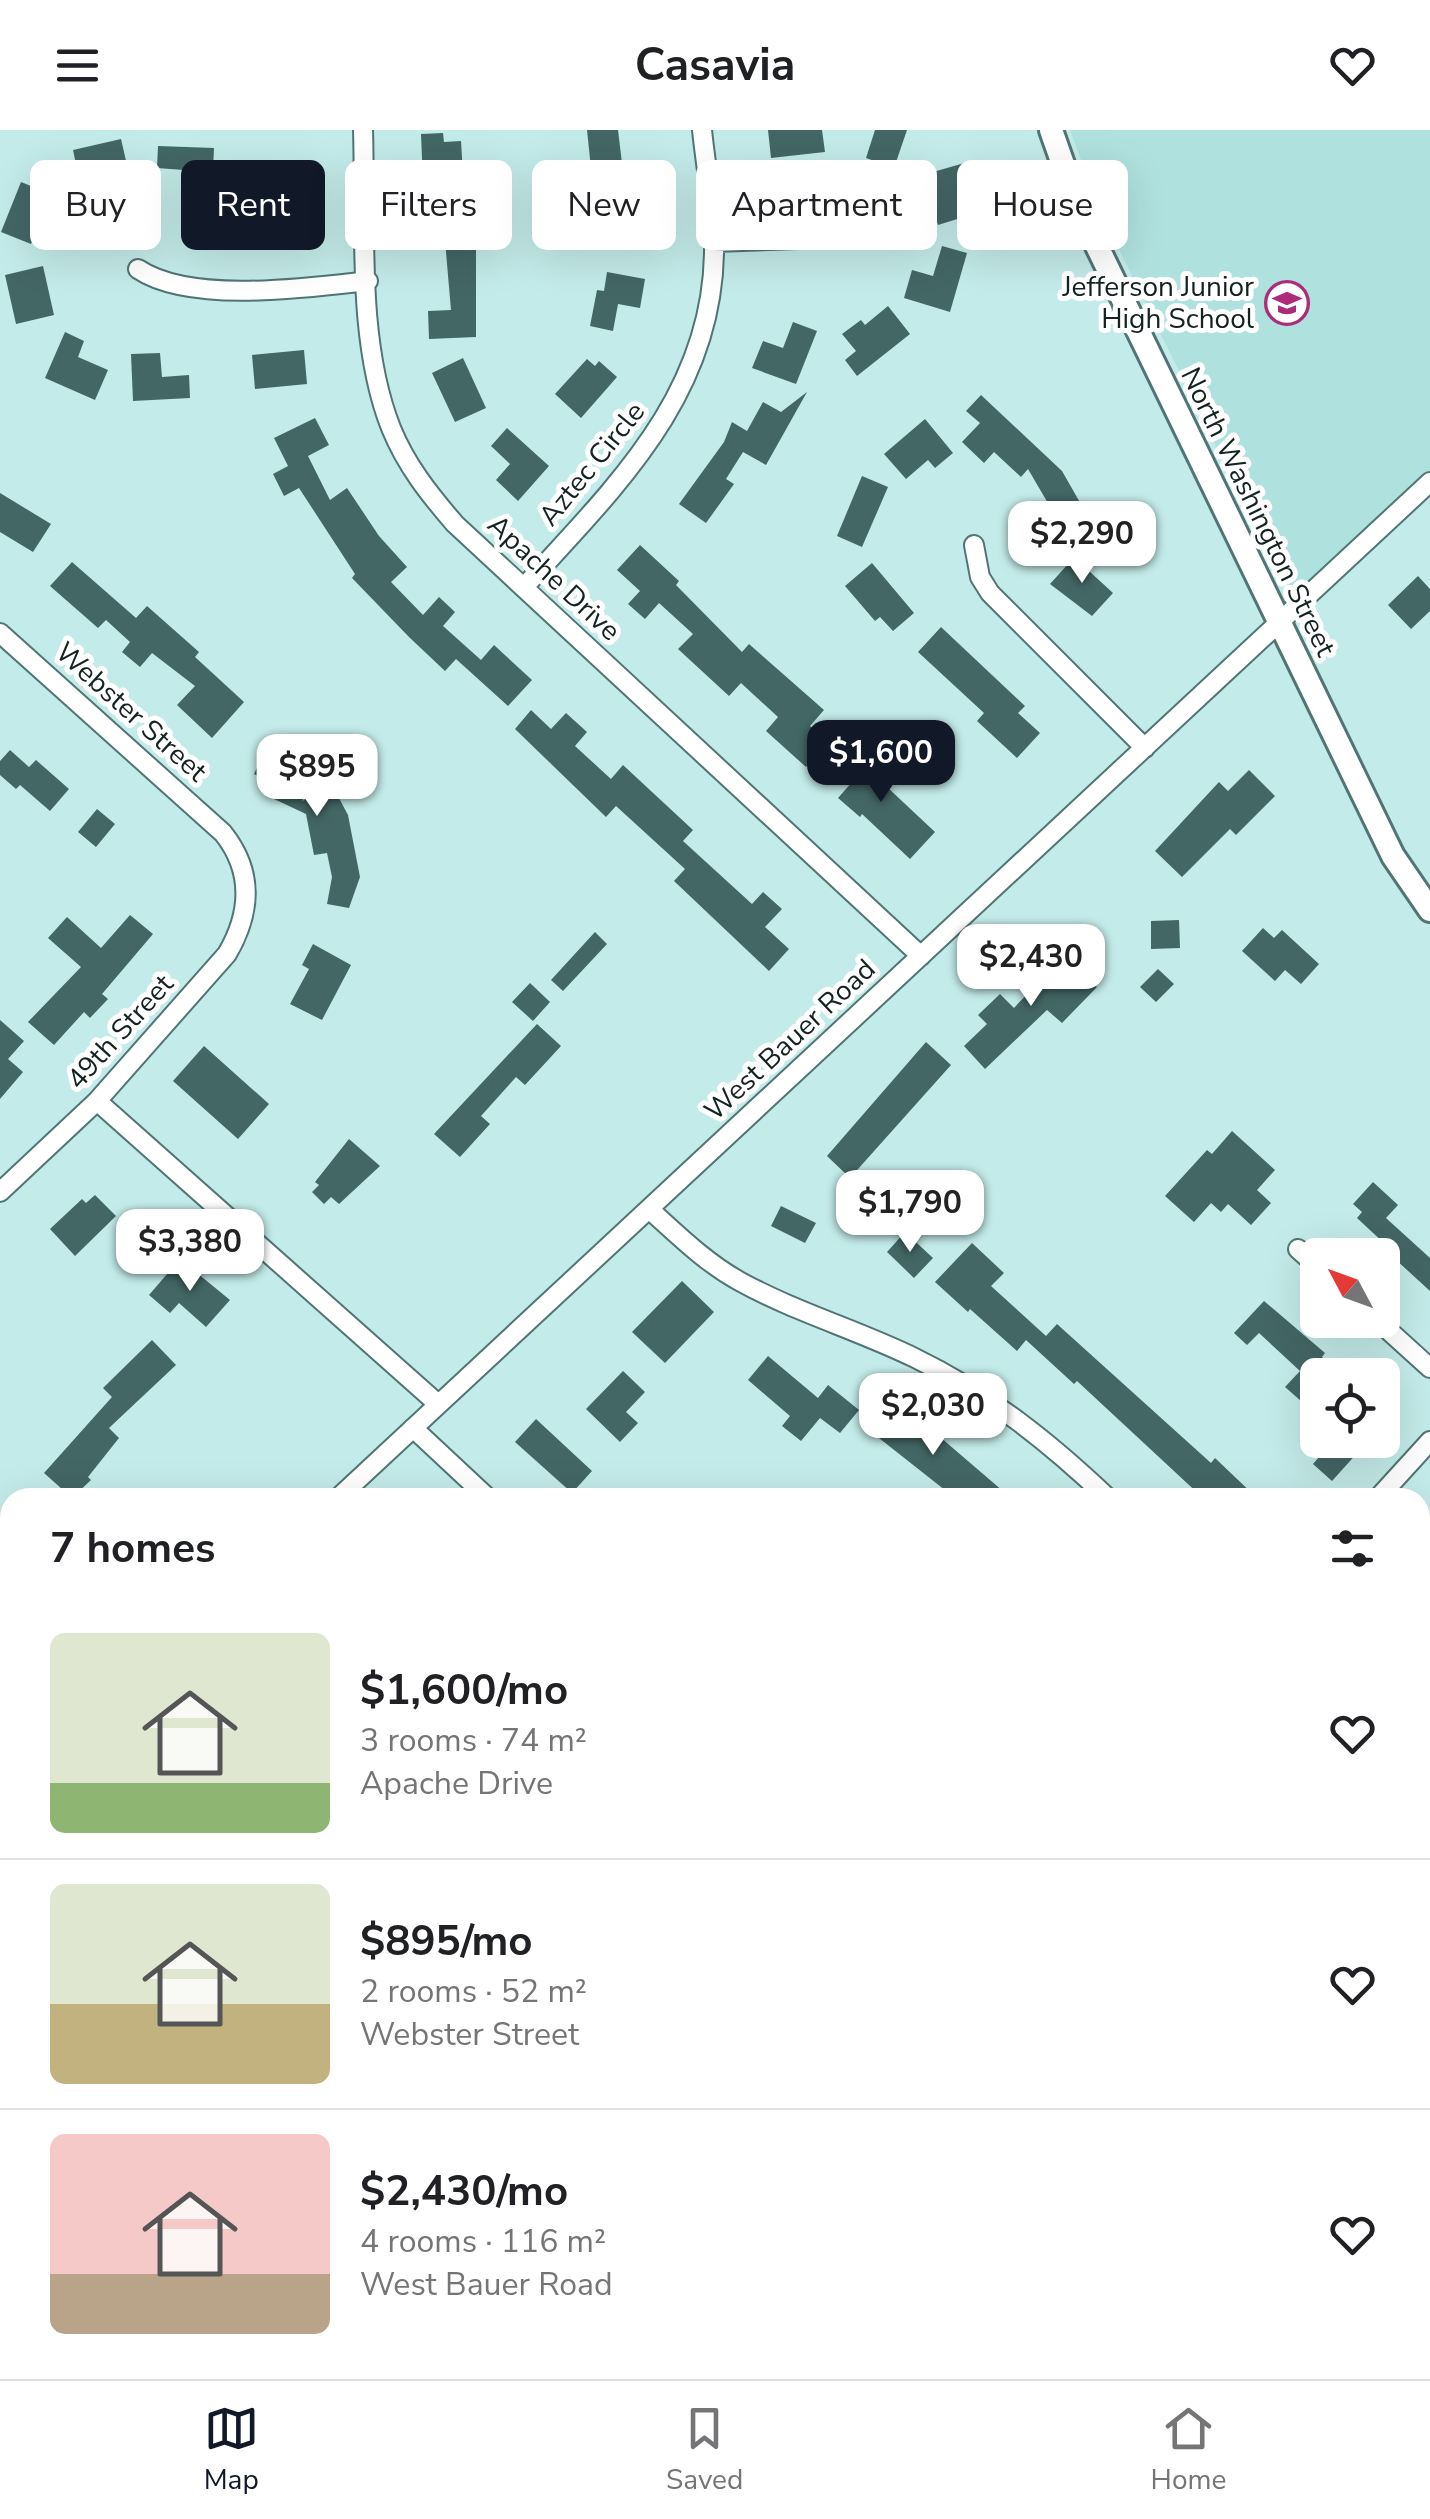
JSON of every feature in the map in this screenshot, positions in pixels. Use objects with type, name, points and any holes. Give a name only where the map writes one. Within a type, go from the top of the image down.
[{"type":"main road","name":"North Washington Street","points":[[1051,130],[1078,207],[1279,623],[1393,856],[1430,910]]},
{"type":"street","name":"Apache Drive","points":[[363,130],[370,340],[377,384],[401,450],[426,491],[455,524],[921,956]]},
{"type":"street","name":"Aztec Circle","points":[[702,130],[705,160]]},
{"type":"street","name":"Aztec Circle","points":[[524,587],[625,476],[674,405],[700,338],[713,250]]},
{"type":"street","points":[[138,269],[157,282],[223,289],[368,281]]},
{"type":"street","name":"West Bauer Road","points":[[349,1488],[1430,482]]},
{"type":"street","points":[[974,545],[980,577],[990,593],[1145,748]]},
{"type":"street","name":"Webster Street","points":[[0,633],[223,832],[241,861],[247,887]]},
{"type":"street","name":"49th Street","points":[[0,1192],[97,1101],[227,954],[241,930],[247,887]]},
{"type":"street","points":[[97,1101],[438,1404]]},
{"type":"street","points":[[649,1209],[700,1256],[738,1281],[920,1360],[998,1405],[1051,1444],[1097,1488]]},
{"type":"street","points":[[1397,1338],[1430,1368]]},
{"type":"street","points":[[413,1428],[477,1488]]},
{"type":"street","points":[[1387,1488],[1430,1441]]},
{"type":"shaded area","name":"Jefferson Junior High School","points":[[1070,130],[1430,130],[1430,476],[1293,602],[1119,250],[1128,250],[1128,160],[1081,160]]},
{"type":"building","points":[[587,130],[618,130],[622,160],[590,160]]},
{"type":"building","points":[[768,130],[822,130],[825,152],[771,158]]},
{"type":"building","points":[[875,130],[907,130],[897,160],[866,158]]},
{"type":"building","points":[[443,133],[444,142],[461,141],[462,160],[422,160],[421,134]]},
{"type":"building","points":[[121,139],[126,160],[75,160],[73,150]]},
{"type":"building","points":[[158,146],[214,148],[213,160],[181,160],[181,170],[161,168],[161,160],[157,160]]},
{"type":"building","points":[[957,165],[957,219],[938,225],[937,222],[937,171]]},
{"type":"building","points":[[21,182],[30,186],[30,244],[1,232]]},
{"type":"building","points":[[942,246],[967,253],[950,312],[904,298],[912,270],[933,276]]},
{"type":"building","points":[[446,250],[476,250],[476,337],[429,339],[428,311],[451,310]]},
{"type":"building","points":[[43,266],[54,315],[16,324],[5,275]]},
{"type":"building","points":[[607,272],[645,279],[640,308],[618,304],[613,331],[590,326],[597,290],[604,291]]},
{"type":"building","points":[[888,306],[910,334],[857,376],[845,360],[856,351],[842,334],[861,320],[865,325]]},
{"type":"building","points":[[793,322],[817,331],[796,384],[752,368],[763,341],[783,348]]},
{"type":"building","points":[[65,332],[84,341],[78,357],[108,370],[95,400],[45,378]]},
{"type":"building","points":[[304,350],[307,384],[255,389],[252,355]]},
{"type":"building","points":[[160,353],[162,377],[189,375],[190,398],[133,401],[131,354]]},
{"type":"building","points":[[463,358],[486,408],[455,422],[432,373]]},
{"type":"building","points":[[587,359],[595,366],[599,361],[617,377],[581,418],[555,394]]},
{"type":"building","points":[[807,392],[766,465],[743,452],[726,479],[734,484],[706,523],[679,504],[724,442],[732,422],[747,431],[763,402],[781,412]]},
{"type":"building","points":[[981,395],[1062,471],[1090,520],[1066,534],[1028,469],[1021,477],[994,452],[984,463],[962,442],[980,423],[966,411]]},
{"type":"building","points":[[315,418],[329,445],[308,456],[330,500],[347,488],[379,536],[407,567],[391,582],[423,615],[439,597],[455,612],[443,626],[481,660],[494,645],[532,680],[508,706],[456,659],[445,671],[352,578],[355,574],[299,488],[284,496],[273,474],[288,466],[274,438]]},
{"type":"building","points":[[925,419],[953,453],[935,468],[928,460],[906,479],[884,454]]},
{"type":"building","points":[[507,428],[549,466],[518,501],[496,480],[510,464],[491,446]]},
{"type":"building","points":[[862,476],[888,487],[862,547],[837,536]]},
{"type":"building","points":[[0,493],[51,524],[33,552],[0,532]]},
{"type":"building","points":[[640,545],[679,581],[676,585],[742,652],[749,644],[824,710],[810,726],[828,742],[806,767],[766,731],[778,717],[741,683],[729,696],[678,649],[693,634],[659,603],[645,619],[628,604],[640,591],[617,570]]},
{"type":"building","points":[[1078,553],[1093,567],[1089,571],[1113,593],[1092,616],[1050,584]]},
{"type":"building","points":[[72,562],[136,618],[147,606],[199,652],[195,657],[244,702],[212,738],[177,705],[195,686],[152,653],[140,667],[122,652],[130,642],[106,620],[98,628],[50,586]]},
{"type":"building","points":[[872,563],[914,613],[893,631],[880,617],[875,621],[845,586]]},
{"type":"building","points":[[1418,576],[1430,589],[1430,611],[1411,629],[1388,605]]},
{"type":"building","points":[[941,627],[1025,706],[1018,713],[1040,733],[1017,758],[977,721],[984,713],[918,652]]},
{"type":"building","points":[[531,710],[551,729],[566,713],[587,732],[575,746],[611,779],[623,765],[693,830],[683,841],[752,904],[763,892],[782,909],[765,927],[789,949],[769,971],[674,881],[685,869],[616,806],[606,817],[515,729]]},
{"type":"building","points":[[268,745],[317,768],[302,801],[332,785],[348,815],[360,877],[349,908],[327,904],[332,877],[327,853],[314,855],[306,814],[274,799],[280,787],[254,774]]},
{"type":"building","points":[[848,746],[890,783],[887,787],[935,832],[910,859],[862,814],[860,817],[838,798],[853,781],[833,763]]},
{"type":"building","points":[[10,750],[29,767],[36,760],[69,789],[50,811],[20,785],[16,789],[0,775],[0,761]]},
{"type":"building","points":[[1249,770],[1275,796],[1236,835],[1230,829],[1182,877],[1155,851],[1219,782],[1228,791]]},
{"type":"building","points":[[97,809],[115,824],[96,847],[78,832]]},
{"type":"building","points":[[130,915],[153,934],[102,994],[108,999],[90,1018],[84,1012],[54,1045],[28,1022],[81,967],[48,938],[67,917],[101,948]]},
{"type":"building","points":[[1179,920],[1180,948],[1151,949],[1151,921]]},
{"type":"building","points":[[1263,928],[1274,938],[1282,930],[1319,964],[1301,984],[1285,970],[1275,981],[1242,951]]},
{"type":"building","points":[[595,932],[607,944],[563,991],[551,980]]},
{"type":"building","points":[[313,944],[351,965],[322,1020],[290,1004],[309,969],[302,965]]},
{"type":"building","points":[[1067,951],[1091,973],[1087,977],[1097,987],[1062,1023],[1047,1010],[985,1069],[964,1046],[987,1024],[978,1015],[1000,994],[1014,1008]]},
{"type":"building","points":[[1158,969],[1174,984],[1156,1002],[1140,987]]},
{"type":"building","points":[[530,983],[550,1002],[533,1021],[512,1002]]},
{"type":"building","points":[[0,1020],[24,1041],[8,1059],[23,1072],[0,1099]]},
{"type":"building","points":[[537,1024],[561,1046],[525,1085],[516,1077],[481,1116],[490,1124],[460,1157],[434,1134]]},
{"type":"building","points":[[926,1042],[951,1065],[850,1178],[827,1156]]},
{"type":"building","points":[[204,1046],[269,1104],[238,1139],[173,1081]]},
{"type":"building","points":[[1232,1131],[1275,1170],[1257,1190],[1271,1203],[1251,1225],[1228,1204],[1221,1212],[1211,1203],[1194,1222],[1165,1196],[1207,1150],[1212,1154]]},
{"type":"building","points":[[349,1139],[380,1166],[339,1204],[331,1197],[324,1204],[312,1192],[319,1185],[315,1182]]},
{"type":"building","points":[[1373,1182],[1398,1205],[1386,1218],[1430,1258],[1430,1291],[1400,1264],[1400,1238],[1378,1238],[1357,1218],[1362,1212],[1353,1204]]},
{"type":"building","points":[[95,1195],[116,1216],[75,1256],[50,1229],[82,1199],[86,1203]]},
{"type":"building","points":[[781,1206],[816,1223],[805,1243],[771,1226]]},
{"type":"building","points":[[905,1232],[933,1258],[914,1278],[887,1252]]},
{"type":"building","points":[[972,1243],[1004,1273],[991,1286],[1046,1336],[1057,1324],[1211,1463],[1215,1458],[1246,1488],[1192,1488],[1077,1381],[1074,1384],[1026,1340],[1017,1351],[935,1282]]},
{"type":"building","points":[[180,1259],[230,1300],[206,1327],[179,1303],[170,1313],[149,1295]]},
{"type":"building","points":[[682,1281],[714,1312],[665,1363],[632,1332]]},
{"type":"building","points":[[1264,1301],[1300,1332],[1300,1338],[1307,1338],[1325,1353],[1323,1358],[1300,1358],[1300,1371],[1259,1333],[1247,1345],[1234,1333]]},
{"type":"building","points":[[152,1340],[176,1365],[109,1428],[119,1438],[88,1477],[91,1480],[83,1488],[61,1488],[44,1473],[112,1397],[103,1388]]},
{"type":"building","points":[[768,1356],[818,1398],[828,1385],[859,1410],[840,1433],[820,1418],[801,1441],[782,1426],[790,1416],[748,1380]]},
{"type":"building","points":[[623,1371],[645,1392],[626,1412],[638,1423],[620,1442],[586,1409]]},
{"type":"building","points":[[1300,1371],[1300,1400],[1285,1387]]},
{"type":"building","points":[[884,1404],[933,1445],[940,1437],[999,1488],[942,1488],[865,1427]]},
{"type":"building","points":[[536,1419],[592,1471],[577,1488],[566,1488],[515,1442]]},
{"type":"building","points":[[1318,1458],[1353,1458],[1332,1481],[1313,1464]]},
{"type":"place","name":"Jefferson Junior High School","points":[[1287,303]]}]
